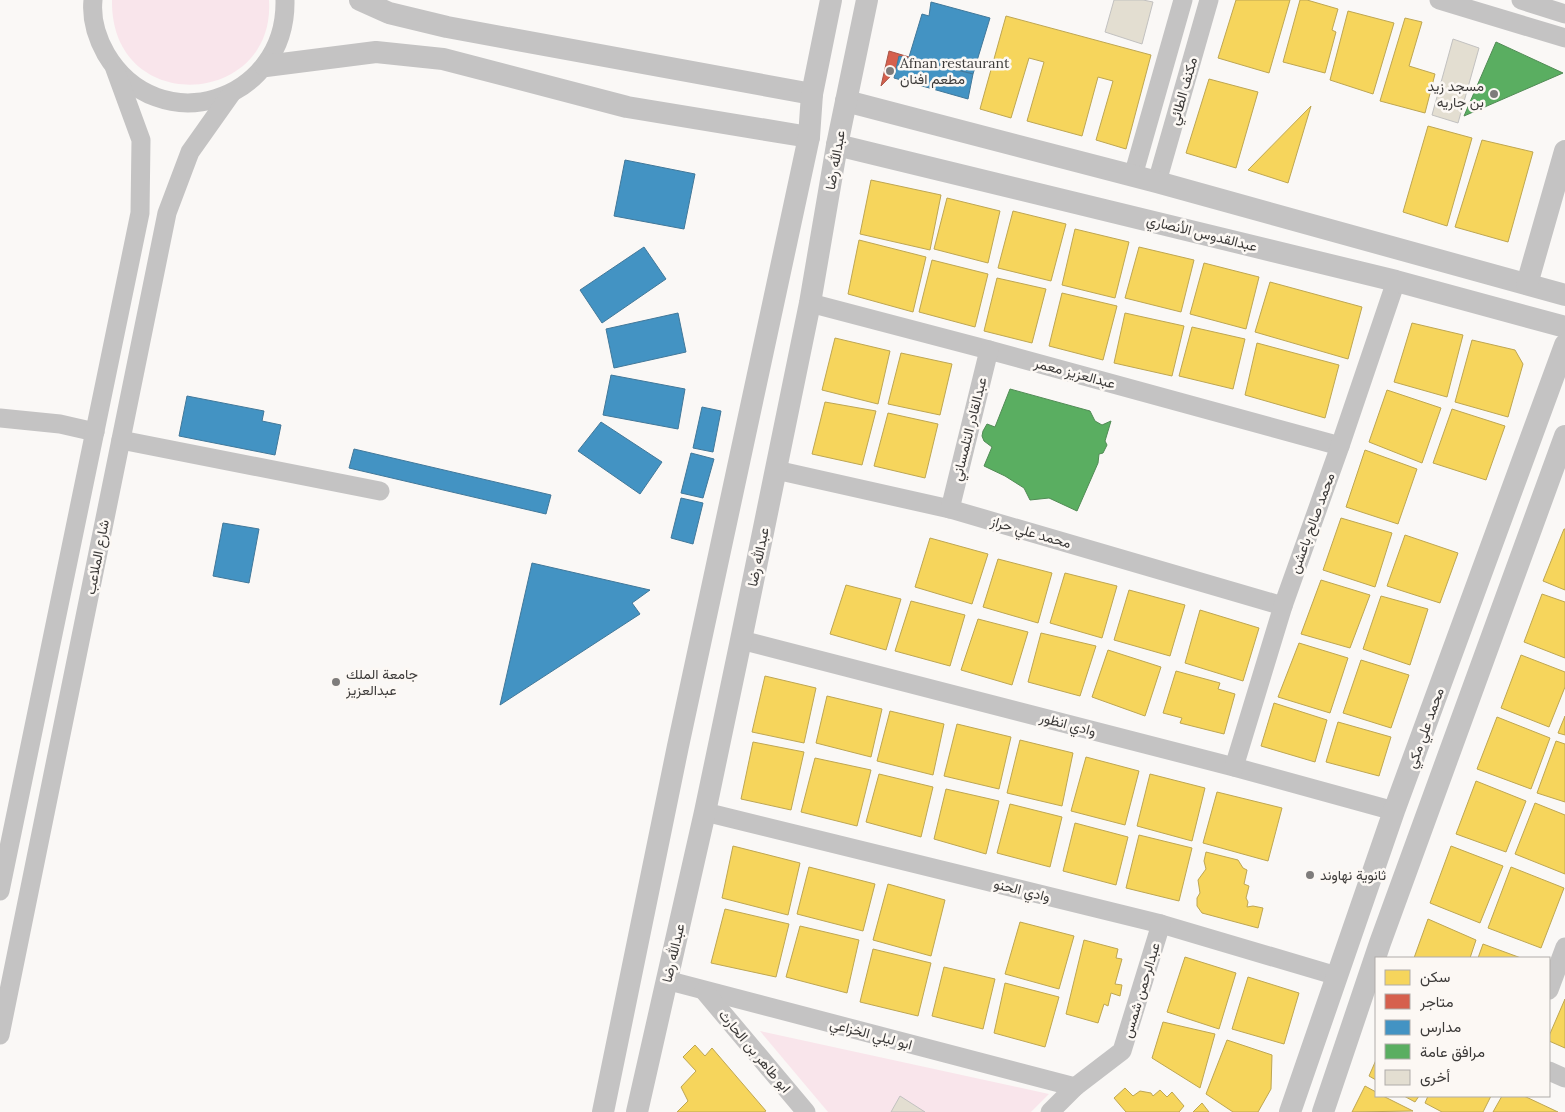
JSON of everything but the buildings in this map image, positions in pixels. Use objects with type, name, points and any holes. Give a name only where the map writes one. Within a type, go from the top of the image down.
[{"type":"street","points":[[93,0],[92,10],[99,42],[115,69],[139,90],[169,101],[200,103],[231,94],[250,82],[266,66],[279,43],[286,17],[285,0]]},
{"type":"street","points":[[360,0],[390,12],[447,28],[812,94]]},
{"type":"street","points":[[603,1112],[678,746],[809,137],[812,94],[831,0]]},
{"type":"street","name":"عبدالله رضا","points":[[637,1112],[705,812],[741,640],[810,303],[837,145],[868,0]]},
{"type":"street","name":"مكنف الطائي","points":[[1133,176],[1183,0]]},
{"type":"street","name":"مكنف الطائي","points":[[1157,182],[1209,0]]},
{"type":"street","points":[[1439,0],[1565,38]]},
{"type":"street","points":[[1520,0],[1565,14]]},
{"type":"street","points":[[266,66],[376,52],[443,59],[626,107],[809,137]]},
{"type":"street","name":"شارع الملاعب","points":[[0,891],[140,213],[141,140],[115,69]]},
{"type":"street","name":"شارع الملاعب","points":[[0,1035],[167,213],[190,152],[231,94]]},
{"type":"street","points":[[846,101],[1157,182],[1527,284],[1563,287]]},
{"type":"street","name":"عبدالقدوس الأنصاري","points":[[837,145],[1396,281],[1565,327]]},
{"type":"street","points":[[1527,284],[1565,151]]},
{"type":"street","name":"محمد صالح باعشن","points":[[1234,768],[1283,606],[1396,281]]},
{"type":"street","name":"عبدالعزيز معمر","points":[[810,303],[1340,446]]},
{"type":"street","name":"محمد علي مكي","points":[[1290,1112],[1394,811],[1565,345]]},
{"type":"street","name":"عبدالقادر التلمساني","points":[[950,509],[989,350]]},
{"type":"street","points":[[0,418],[60,424],[95,432]]},
{"type":"street","points":[[1377,957],[1380,943],[1565,436]]},
{"type":"street","points":[[121,440],[380,491]]},
{"type":"street","name":"محمد علي حراز","points":[[776,470],[950,509],[1283,606]]},
{"type":"street","name":"وادي انظور","points":[[741,640],[1394,811]]},
{"type":"street","name":"وادي الحنو","points":[[705,812],[1162,924],[1337,976]]},
{"type":"street","name":"عبدالرحمن شمس","points":[[1050,1112],[1076,1087],[1122,1051],[1162,924]]},
{"type":"street","points":[[1352,933],[1380,943]]},
{"type":"street","points":[[1550,987],[1565,947]]},
{"type":"street","points":[[1323,1112],[1371,986],[1375,967]]},
{"type":"street","name":"ابو ليلي الخزاعي","points":[[666,980],[1076,1087]]},
{"type":"street","name":"ابو طاهر بن الحارث","points":[[704,991],[806,1112]]},
{"type":"street","points":[[1550,1071],[1565,1078]]},
{"type":"shaded area","points":[[112,0],[269,0],[264,36],[247,62],[222,79],[192,85],[163,80],[137,65],[118,38]]},
{"type":"shaded area","points":[[760,1031],[1049,1094],[1031,1112],[828,1112]]},
{"type":"place","name":"Afnan restaurant مطعم افنان","points":[[890,71]]},
{"type":"place","name":"مسجد زيد بن جاريه","points":[[1494,94]]},
{"type":"place","name":"جامعة الملك عبدالعزيز","points":[[336,682]]},
{"type":"place","name":"ثانوية نهاوند","points":[[1310,875]]}]
